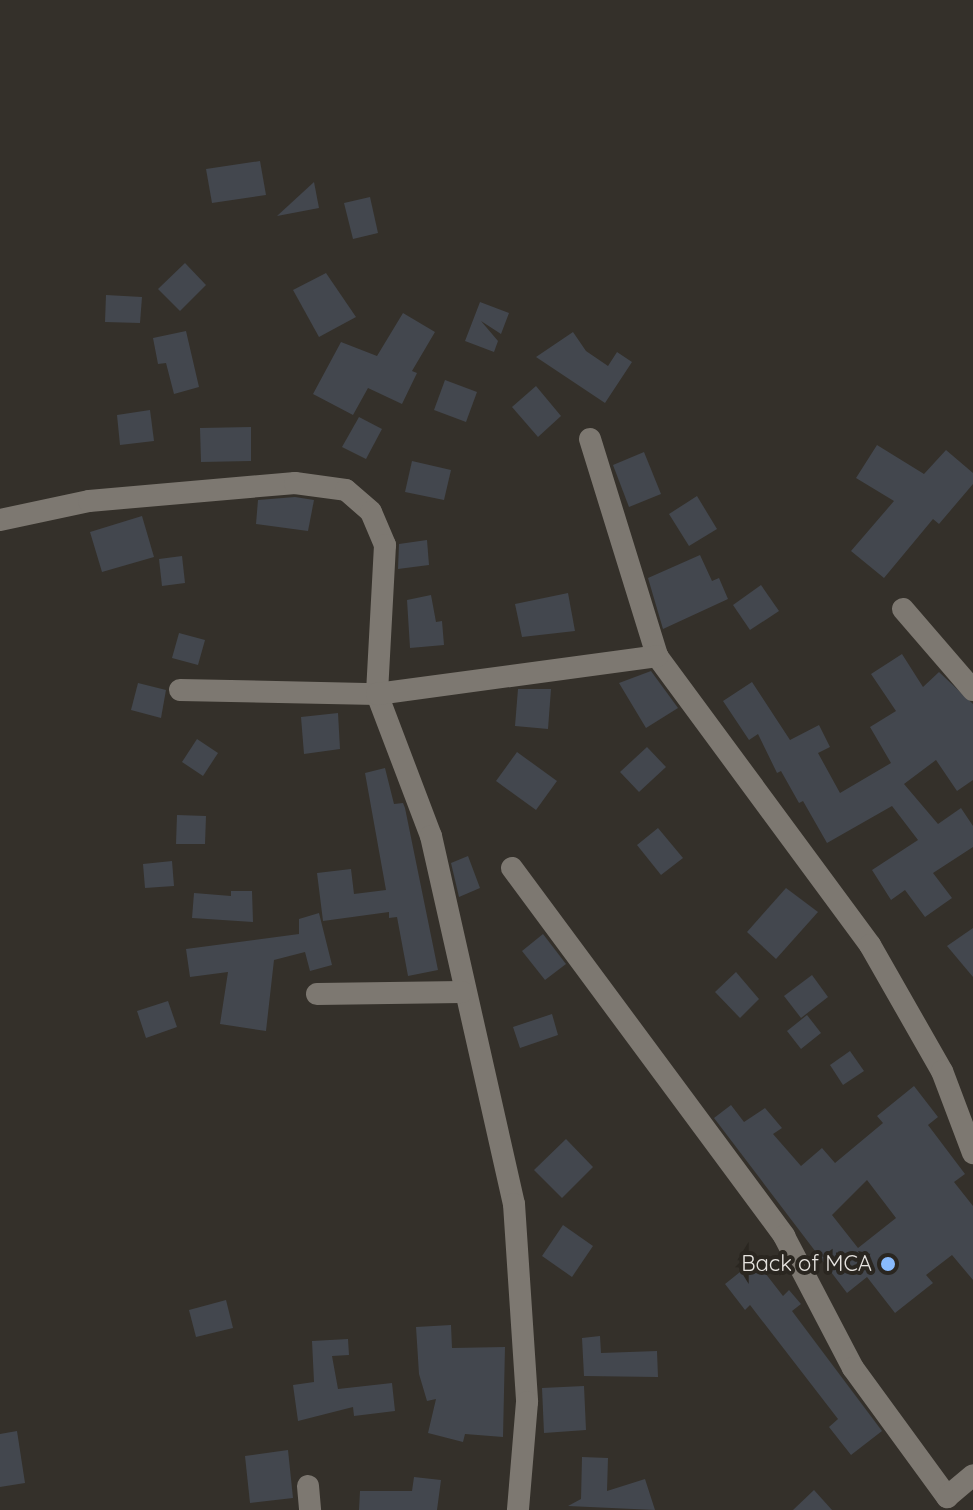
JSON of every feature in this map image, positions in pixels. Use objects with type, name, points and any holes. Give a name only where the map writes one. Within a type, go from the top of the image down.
[{"type":"street","points":[[590,439],[657,656],[870,945],[942,1071],[973,1153]]},
{"type":"street","points":[[0,520],[89,501],[295,483],[346,490],[371,512],[385,545],[377,694],[431,836],[462,992],[514,1204],[527,1402],[518,1510]]},
{"type":"street","points":[[903,609],[973,690]]},
{"type":"street","points":[[180,690],[377,694],[657,656]]},
{"type":"street","points":[[512,868],[784,1236],[853,1368],[947,1497],[973,1475]]},
{"type":"street","points":[[317,994],[462,992]]},
{"type":"street","points":[[308,1486],[310,1510]]},
{"type":"building","points":[[260,161],[266,195],[212,203],[206,169]]},
{"type":"building","points":[[314,182],[319,208],[277,216]]},
{"type":"building","points":[[370,197],[378,233],[353,239],[344,203]]},
{"type":"building","points":[[185,263],[206,285],[180,311],[158,289]]},
{"type":"building","points":[[326,273],[356,317],[319,337],[293,290]]},
{"type":"building","points":[[106,295],[142,297],[140,323],[105,322]]},
{"type":"building","points":[[480,302],[509,313],[501,334],[481,321],[498,341],[494,352],[465,341]]},
{"type":"building","points":[[403,313],[435,332],[412,371],[417,373],[402,404],[368,388],[353,415],[313,394],[341,342],[377,356]]},
{"type":"building","points":[[186,331],[199,387],[174,394],[166,363],[158,364],[153,338]]},
{"type":"building","points":[[573,332],[586,351],[608,366],[617,352],[632,362],[605,403],[536,357]]},
{"type":"building","points":[[445,380],[477,392],[466,422],[434,410]]},
{"type":"building","points":[[536,386],[561,416],[538,437],[512,407]]},
{"type":"building","points":[[150,410],[154,441],[120,445],[117,415]]},
{"type":"building","points":[[359,417],[382,429],[366,459],[342,447]]},
{"type":"building","points":[[251,427],[251,461],[201,462],[200,428]]},
{"type":"building","points":[[877,445],[924,474],[946,450],[973,473],[973,484],[939,524],[933,519],[884,578],[851,551],[894,501],[856,478]]},
{"type":"building","points":[[644,452],[661,494],[629,507],[613,465]]},
{"type":"building","points":[[412,461],[451,470],[444,500],[405,492]]},
{"type":"building","points":[[697,496],[717,529],[689,546],[669,514]]},
{"type":"building","points":[[295,497],[314,500],[308,531],[256,524],[258,500]]},
{"type":"building","points":[[142,516],[154,557],[102,572],[90,532]]},
{"type":"building","points":[[427,540],[429,565],[398,569],[399,544]]},
{"type":"building","points":[[700,555],[712,581],[719,578],[728,599],[663,629],[648,578]]},
{"type":"building","points":[[182,556],[185,583],[162,586],[159,559]]},
{"type":"building","points":[[761,585],[779,611],[750,630],[733,605]]},
{"type":"building","points":[[568,593],[575,631],[522,637],[515,604]]},
{"type":"building","points":[[431,595],[436,622],[442,621],[444,645],[410,648],[407,600]]},
{"type":"building","points":[[179,633],[205,640],[198,665],[172,658]]},
{"type":"building","points":[[902,654],[923,687],[939,672],[973,704],[973,780],[957,791],[936,760],[904,784],[938,824],[961,808],[973,826],[973,847],[933,873],[952,898],[925,917],[905,890],[891,900],[872,870],[918,840],[892,806],[827,843],[803,801],[799,803],[781,771],[777,773],[758,734],[749,740],[723,701],[752,682],[790,740],[819,725],[830,747],[818,753],[840,793],[891,763],[870,727],[896,711],[871,674]]},
{"type":"building","points":[[651,671],[678,708],[646,728],[619,683]]},
{"type":"building","points":[[138,683],[166,690],[161,718],[131,710]]},
{"type":"building","points":[[518,689],[551,689],[548,729],[515,726]]},
{"type":"building","points":[[338,713],[340,749],[304,754],[301,717]]},
{"type":"building","points":[[197,739],[218,753],[203,776],[182,762]]},
{"type":"building","points":[[647,747],[666,767],[639,792],[620,772]]},
{"type":"building","points":[[517,752],[557,781],[536,810],[496,781]]},
{"type":"building","points":[[385,768],[394,804],[403,803],[405,808],[438,970],[408,976],[397,917],[389,918],[389,912],[323,921],[317,873],[351,869],[354,894],[386,890],[365,773]]},
{"type":"building","points":[[177,815],[206,816],[205,844],[176,844]]},
{"type":"building","points":[[658,828],[683,858],[661,875],[637,845]]},
{"type":"building","points":[[468,856],[480,888],[459,897],[451,863]]},
{"type":"building","points":[[172,861],[174,886],[145,888],[143,864]]},
{"type":"building","points":[[786,888],[818,912],[776,959],[747,932]]},
{"type":"building","points":[[231,891],[252,891],[253,922],[192,918],[194,893],[231,896]]},
{"type":"building","points":[[319,913],[332,965],[310,971],[305,952],[274,960],[266,1031],[220,1024],[228,972],[190,977],[186,949],[299,934],[299,919]]},
{"type":"building","points":[[973,928],[973,977],[947,946]]},
{"type":"building","points":[[543,934],[566,964],[545,980],[522,951]]},
{"type":"building","points":[[736,972],[759,999],[740,1018],[715,992]]},
{"type":"building","points":[[812,975],[828,997],[801,1018],[784,996]]},
{"type":"building","points":[[168,1001],[177,1027],[146,1038],[137,1011]]},
{"type":"building","points":[[552,1014],[558,1035],[520,1048],[513,1027]]},
{"type":"building","points":[[807,1015],[821,1033],[801,1049],[787,1031]]},
{"type":"building","points":[[850,1051],[864,1071],[843,1085],[830,1065]]},
{"type":"building","points":[[914,1086],[938,1117],[928,1125],[965,1174],[954,1182],[973,1206],[973,1280],[952,1255],[926,1275],[933,1283],[895,1313],[867,1277],[847,1293],[714,1118],[731,1105],[744,1122],[765,1108],[782,1128],[773,1134],[801,1166],[822,1148],[835,1163],[883,1123],[877,1116]],"holes":[[[867,1180],[896,1218],[858,1248],[832,1215]]]},
{"type":"building","points":[[566,1139],[593,1167],[562,1198],[534,1170]]},
{"type":"building","points":[[563,1225],[593,1246],[572,1277],[542,1256]]},
{"type":"building","points":[[755,1260],[783,1296],[789,1290],[801,1304],[792,1311],[882,1431],[851,1455],[829,1427],[838,1419],[750,1305],[745,1310],[725,1284]]},
{"type":"building","points":[[226,1300],[233,1328],[196,1337],[189,1310]]},
{"type":"building","points":[[451,1325],[452,1348],[505,1347],[503,1437],[465,1434],[463,1442],[428,1433],[436,1399],[427,1401],[419,1374],[416,1327]]},
{"type":"building","points":[[600,1336],[601,1353],[657,1351],[658,1377],[584,1376],[582,1338]]},
{"type":"building","points":[[348,1339],[349,1355],[332,1356],[338,1389],[392,1383],[395,1411],[354,1416],[353,1407],[298,1421],[293,1385],[314,1382],[312,1341]]},
{"type":"building","points":[[584,1386],[586,1430],[544,1433],[542,1388]]},
{"type":"building","points":[[17,1431],[25,1483],[0,1487],[0,1434]]},
{"type":"building","points":[[288,1450],[293,1498],[250,1503],[245,1456]]},
{"type":"building","points":[[582,1457],[608,1458],[607,1491],[645,1479],[655,1510],[568,1506],[581,1499]]},
{"type":"building","points":[[414,1477],[441,1480],[437,1510],[359,1510],[360,1491],[412,1491]]},
{"type":"building","points":[[814,1490],[832,1510],[793,1510]]},
{"type":"place","name":"Back of MCA","points":[[888,1264]]}]
